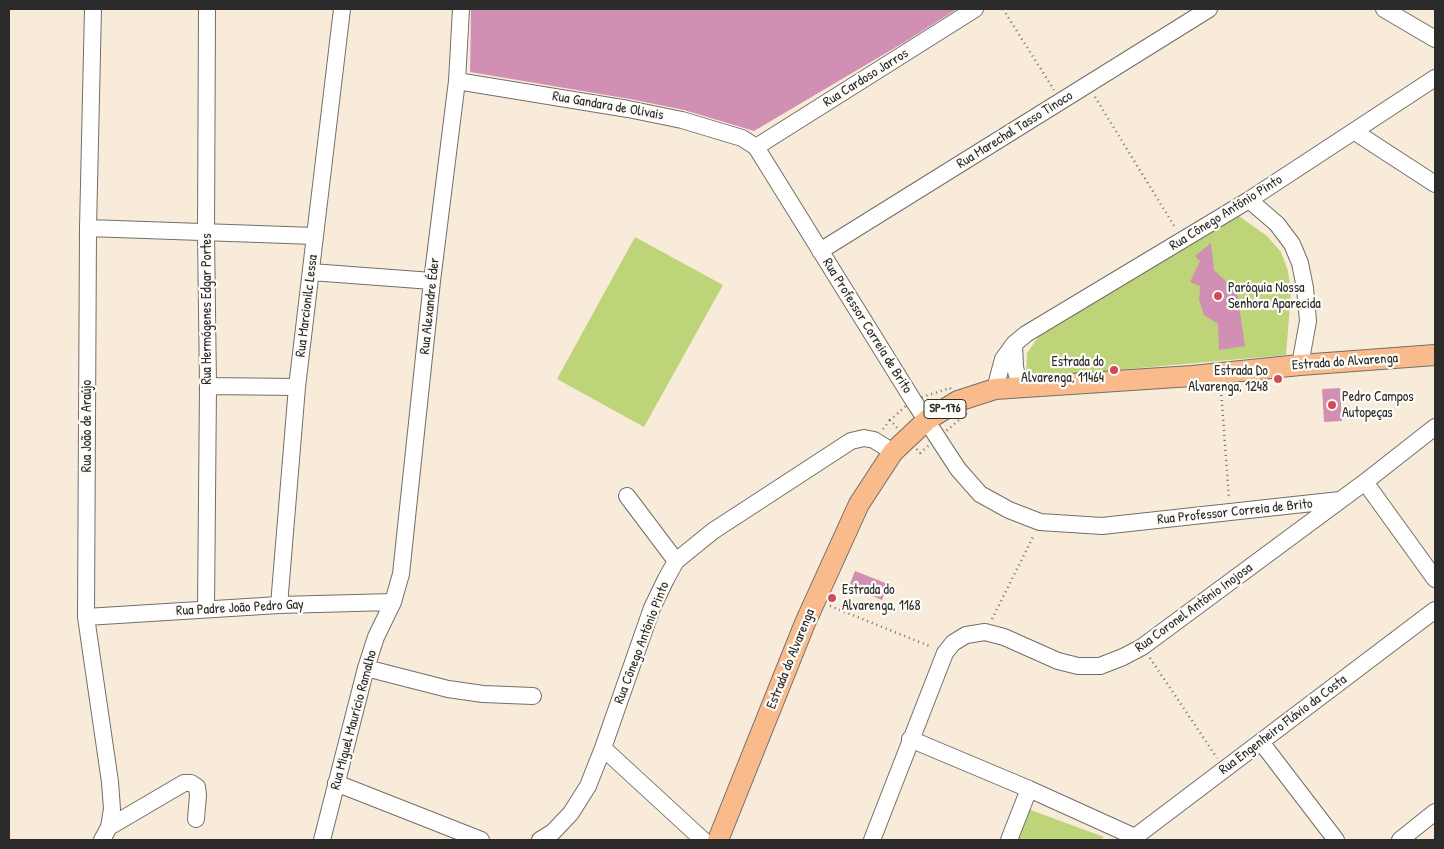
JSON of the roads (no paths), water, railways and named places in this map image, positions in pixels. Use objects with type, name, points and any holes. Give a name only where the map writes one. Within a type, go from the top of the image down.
[{"type":"main road","name":"Estrada do Alvarenga","points":[[718,840],[816,600],[859,504],[892,452],[927,420],[958,401],[995,389],[1435,355]]},
{"type":"street","name":"Rua João de Araújo","points":[[92,9],[88,228],[86,616],[110,782],[112,809],[106,834]]},
{"type":"street","name":"Rua Hermógenes Edgar Portes","points":[[206,609],[208,9]]},
{"type":"street","name":"Rua Marcionilc Lessa","points":[[279,605],[297,387],[342,9]]},
{"type":"street","name":"Rua Alexandre Éder","points":[[394,602],[404,551],[432,281],[456,81],[457,9]]},
{"type":"street","name":"Rua Cardoso Jarros","points":[[756,147],[976,9]]},
{"type":"street","name":"Rua Marechal Tasso Tinoco","points":[[820,251],[1209,9]]},
{"type":"street","points":[[1384,9],[1435,39]]},
{"type":"street","name":"Rua Cônego Antônio Pinto","points":[[995,389],[1003,359],[1014,344],[1026,334],[1249,200],[1435,78]]},
{"type":"street","name":"Rua Gandara de Olivais","points":[[456,81],[628,109],[682,120],[742,138],[756,147]]},
{"type":"street","points":[[1354,132],[1435,184]]},
{"type":"street","name":"Rua Professor Correia de Brito","points":[[756,147],[913,400],[958,469],[980,494],[1009,510],[1040,522],[1102,526],[1340,500]]},
{"type":"street","points":[[1249,200],[1277,224],[1292,244],[1300,263],[1305,288],[1308,321],[1300,365]]},
{"type":"street","points":[[88,228],[315,236]]},
{"type":"street","points":[[311,272],[432,281]]},
{"type":"street","points":[[1014,344],[1014,367],[1020,388]]},
{"type":"street","points":[[208,386],[297,387]]},
{"type":"street","name":"Rua Coronel Antônio Inojosa","points":[[872,840],[944,652],[953,642],[966,635],[986,632],[1004,637],[1058,661],[1078,666],[1100,666],[1123,657],[1142,646],[1365,482],[1435,427]]},
{"type":"street","name":"Rua Cônego Antônio Pinto","points":[[540,840],[553,832],[571,813],[588,786],[652,608],[676,561],[713,530],[851,441],[864,438],[874,440],[892,452]]},
{"type":"street","points":[[1365,482],[1435,579]]},
{"type":"street","points":[[627,496],[676,561]]},
{"type":"street","name":"Rua Padre João Pedro Gay","points":[[86,616],[279,605],[394,602]]},
{"type":"street","name":"Rua Miguel Maurício Ramalho","points":[[322,840],[366,668],[376,636],[394,602]]},
{"type":"street","name":"Rua Engenheiro Flávio da Costa","points":[[1133,839],[1435,610]]},
{"type":"street","points":[[366,668],[448,689],[483,694],[533,696]]},
{"type":"street","points":[[910,740],[1029,789],[1133,839]]},
{"type":"street","points":[[1260,742],[1336,840]]},
{"type":"street","points":[[603,748],[703,840]]},
{"type":"street","points":[[106,834],[184,784],[191,783],[197,788],[196,819]]},
{"type":"street","points":[[336,784],[481,840]]},
{"type":"street","points":[[1009,840],[1029,789]]},
{"type":"street","points":[[1400,840],[1435,812]]},
{"type":"place","name":"Paróquia Nossa Senhora Aparecida","points":[[1218,296]]},
{"type":"place","name":"Estrada do Alvarenga, 11464","points":[[1114,370]]},
{"type":"place","name":"Estrada Do Alvarenga, 1248","points":[[1278,379]]},
{"type":"place","name":"Pedro Campos Autopeças","points":[[1332,405]]},
{"type":"place","name":"Estrada do Alvarenga, 1168","points":[[832,598]]}]
